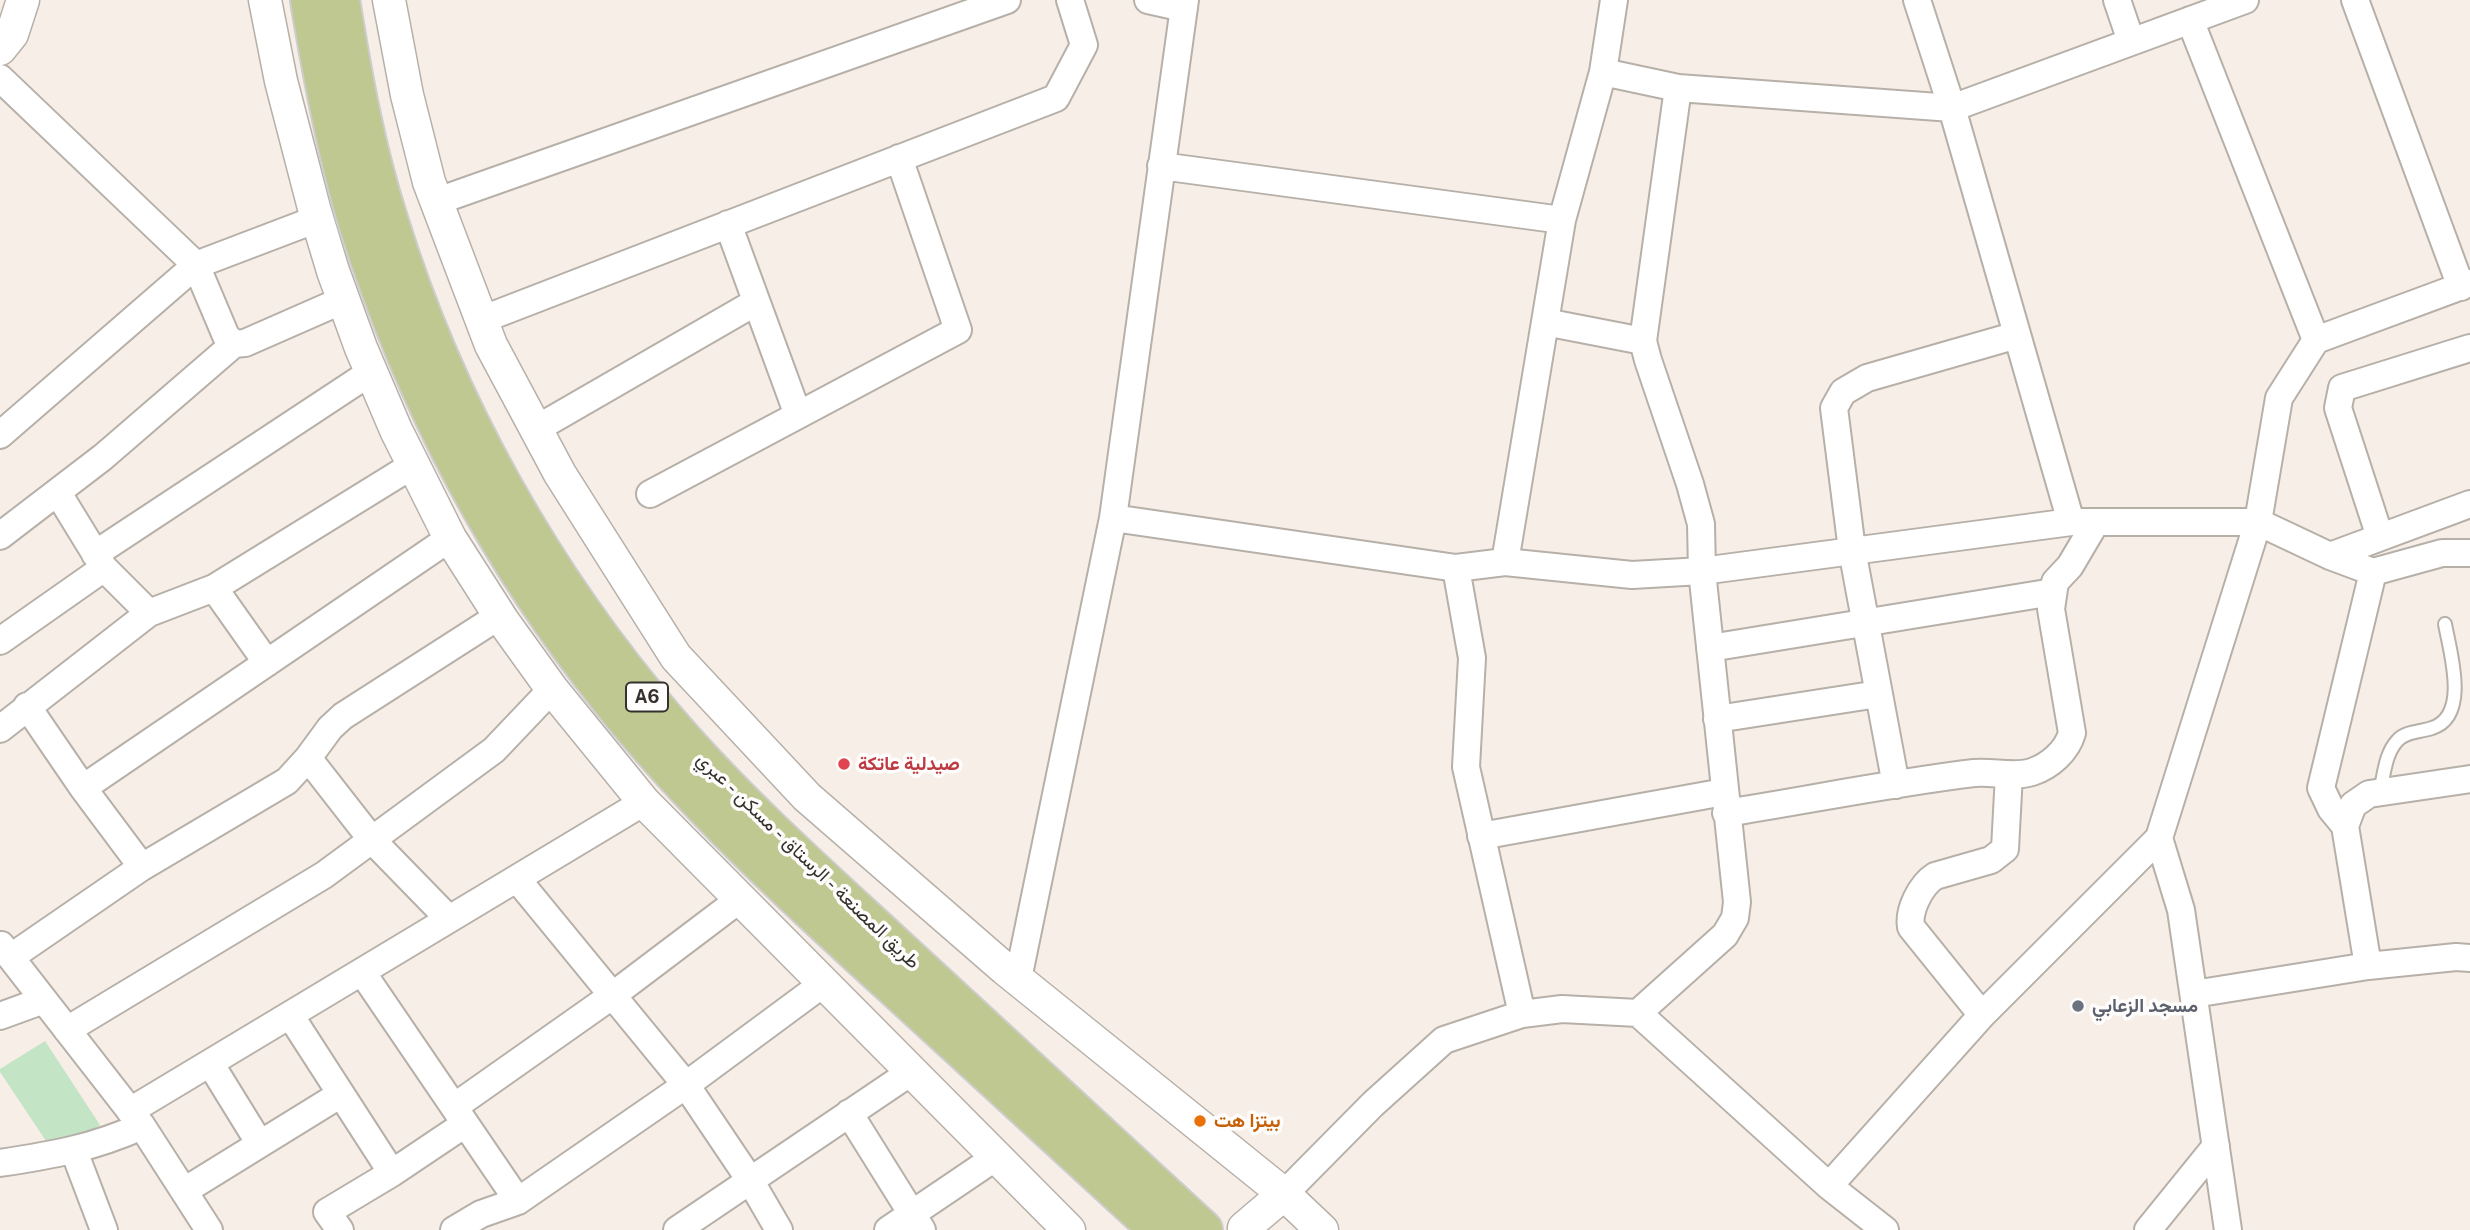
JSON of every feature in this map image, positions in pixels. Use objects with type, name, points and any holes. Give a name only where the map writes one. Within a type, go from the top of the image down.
[{"type":"highway","name":"طريق المصنعة - الرستاق - مسكن - عبري","points":[[310,0],[323,78],[355,211],[384,296],[444,439],[484,516],[550,617],[610,699],[665,764],[716,818],[796,897],[1159,1230]]},
{"type":"highway","name":"طريق المصنعة - الرستاق - مسكن - عبري","points":[[340,0],[351,67],[387,218],[424,322],[479,441],[530,534],[572,598],[618,662],[668,723],[747,808],[1203,1230]]},
{"type":"street","points":[[0,49],[12,34],[23,0]]},
{"type":"street","points":[[265,0],[281,81],[317,219],[343,300],[371,372],[413,465],[450,538],[499,615],[552,689],[644,802],[1069,1230]]},
{"type":"street","points":[[389,0],[407,95],[435,202],[491,345],[560,474],[676,657],[807,797],[1018,979],[1284,1194],[1322,1230]]},
{"type":"street","points":[[435,202],[1007,0]]},
{"type":"street","points":[[481,320],[1056,97],[1084,45],[1070,0]]},
{"type":"street","points":[[1018,979],[1113,517],[1160,166],[1185,4],[1148,0]]},
{"type":"street","points":[[1505,562],[1562,220],[1603,72],[1614,0]]},
{"type":"street","points":[[1481,836],[1725,802],[1896,785],[1975,773],[2029,773],[2048,764],[2066,748],[2072,733],[2051,610],[2054,582],[2070,566],[2084,522],[2017,335],[1952,108],[1917,0]]},
{"type":"street","points":[[2117,0],[2131,41]]},
{"type":"street","points":[[1603,72],[1678,88],[1952,108],[2245,0]]},
{"type":"street","points":[[1829,1186],[1982,1014],[2159,838],[2258,522],[2279,398],[2316,340],[2465,285],[2354,0]]},
{"type":"street","points":[[2190,20],[2316,340]]},
{"type":"street","points":[[0,78],[196,265],[226,336],[234,344]]},
{"type":"street","points":[[1637,1013],[1725,935],[1735,918],[1737,902],[1702,571],[1701,524],[1643,341],[1678,88]]},
{"type":"street","points":[[650,494],[958,330],[899,158]]},
{"type":"street","points":[[1160,166],[1562,220]]},
{"type":"street","points":[[0,435],[196,265],[317,219]]},
{"type":"street","points":[[728,224],[799,415]]},
{"type":"street","points":[[0,536],[148,420],[234,344],[245,343],[343,300]]},
{"type":"street","points":[[536,429],[756,302]]},
{"type":"street","points":[[1545,322],[1643,341]]},
{"type":"street","points":[[1896,785],[1852,551],[1834,408],[1843,392],[1867,378],[2017,335]]},
{"type":"street","points":[[2380,537],[2338,408],[2343,388],[2470,348]]},
{"type":"street","points":[[0,641],[100,561],[371,372]]},
{"type":"street","points":[[0,729],[149,613],[214,588],[413,465]]},
{"type":"street","points":[[58,493],[100,561],[149,613]]},
{"type":"street","points":[[2330,556],[2470,504]]},
{"type":"street","points":[[1113,517],[1456,568],[1505,562],[1632,575],[1702,571],[2084,522],[2258,522],[2330,556],[2373,572],[2442,553],[2470,553]]},
{"type":"street","points":[[83,788],[450,538]]},
{"type":"street","points":[[1456,568],[1472,659],[1466,767],[1522,1014]]},
{"type":"street","points":[[2368,966],[2345,826],[2331,809],[2321,788],[2373,572]]},
{"type":"street","points":[[214,588],[267,663]]},
{"type":"street","points":[[1710,648],[1865,621],[2053,593]]},
{"type":"street","points":[[209,1230],[136,1118],[6,951],[287,781],[343,716],[499,615]]},
{"type":"street","points":[[67,1031],[324,875],[494,750],[552,689]]},
{"type":"street","points":[[1717,719],[1878,694]]},
{"type":"street","points":[[27,706],[142,867]]},
{"type":"street","points":[[309,758],[372,840],[449,919]]},
{"type":"street","points":[[1982,1014],[1911,927],[1910,915],[1928,881],[1936,876],[1992,860],[2005,849],[2009,774]]},
{"type":"street","points":[[2345,826],[2353,805],[2369,794],[2470,779]]},
{"type":"street","points":[[0,1163],[74,1151],[108,1141],[210,1063],[644,802]]},
{"type":"street","points":[[2159,838],[2181,910],[2228,1230]]},
{"type":"street","points":[[517,879],[686,1085],[750,1180],[779,1230]]},
{"type":"street","points":[[340,1230],[327,1212],[392,1173],[613,995],[740,899]]},
{"type":"street","points":[[2194,994],[2368,966],[2470,958]]},
{"type":"street","points":[[362,972],[518,1200]]},
{"type":"street","points":[[454,1230],[497,1220],[518,1200],[686,1085],[824,983]]},
{"type":"street","points":[[0,1016],[44,1000]]},
{"type":"street","points":[[1244,1228],[1284,1194],[1373,1104],[1444,1040],[1522,1014],[1562,1009],[1637,1013],[1829,1186],[1885,1230]]},
{"type":"street","points":[[290,1015],[392,1173]]},
{"type":"street","points":[[210,1063],[260,1144]]},
{"type":"street","points":[[677,1230],[912,1072]]},
{"type":"street","points":[[184,1191],[341,1094]]},
{"type":"street","points":[[849,1113],[917,1222]]},
{"type":"street","points":[[2148,1230],[2216,1146]]},
{"type":"street","points":[[74,1151],[104,1230]]},
{"type":"street","points":[[888,1230],[917,1222],[996,1157]]},
{"type":"lane","points":[[2380,792],[2388,754],[2398,738],[2434,728],[2444,721],[2452,705],[2456,687],[2445,624]]},
{"type":"green space","points":[[45,1041],[100,1125],[56,1156],[0,1072],[0,1069]]},
{"type":"place","name":"صيدلية عاتكة","points":[[844,764]]},
{"type":"place","name":"مسجد الزعابي","points":[[2078,1006]]},
{"type":"place","name":"بيتزا هت","points":[[1200,1121]]}]
